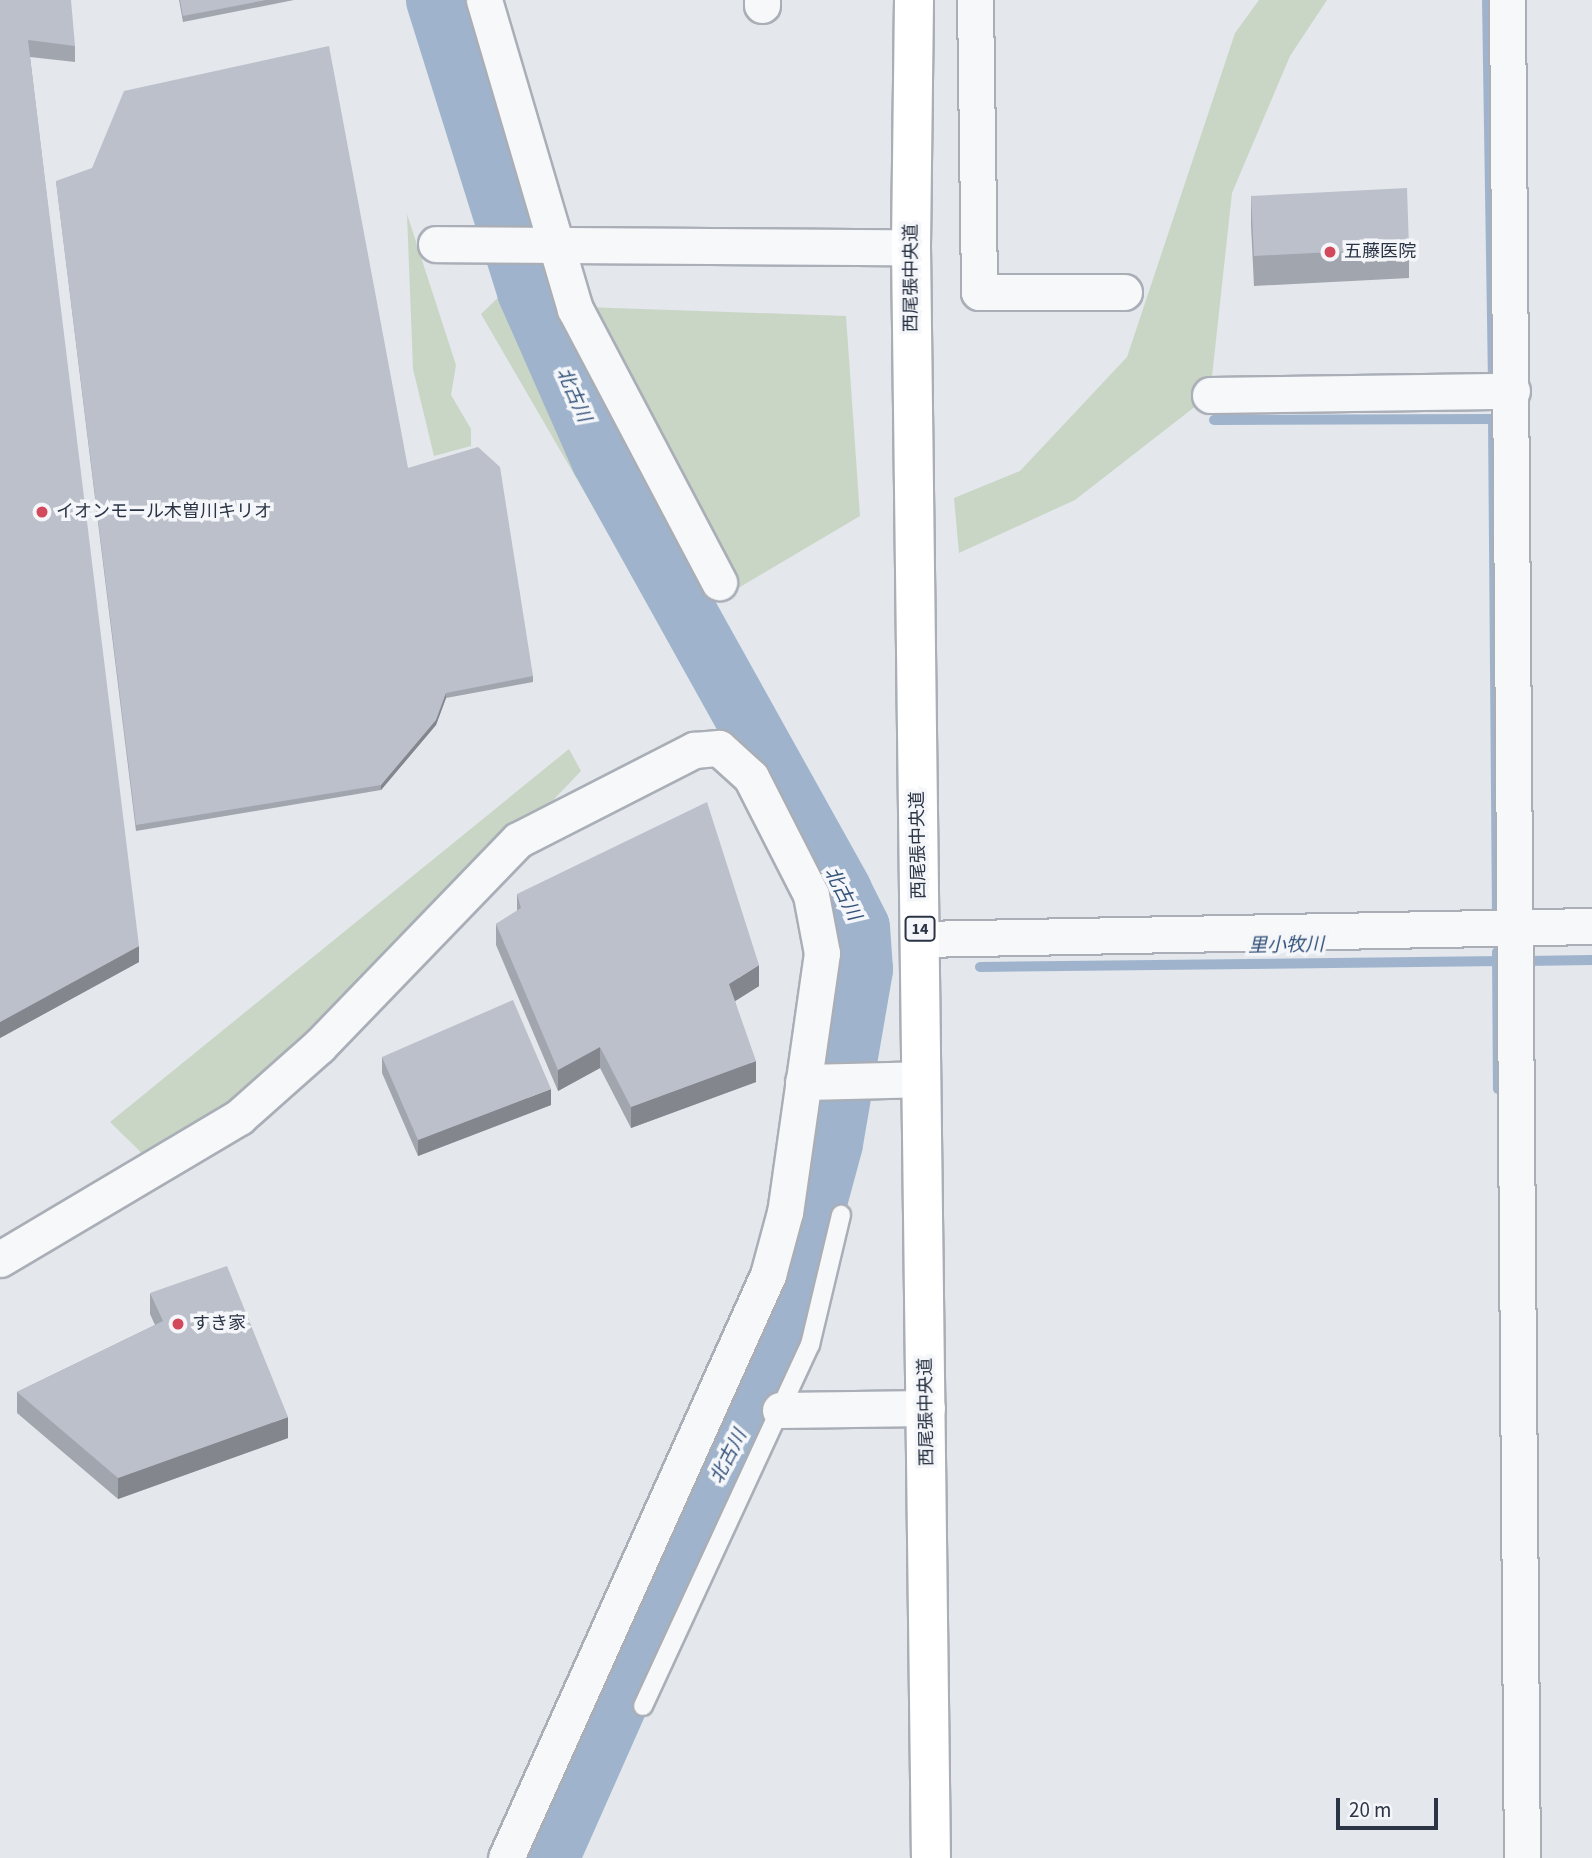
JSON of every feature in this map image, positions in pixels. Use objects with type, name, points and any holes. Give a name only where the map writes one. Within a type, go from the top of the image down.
[{"type":"main road","name":"西尾張中央道","points":[[914,0],[911,247],[931,1858]]},
{"type":"street","points":[[484,0],[548,245],[575,309],[719,582]]},
{"type":"street","points":[[975,0],[979,292],[1124,292]]},
{"type":"street","points":[[1507,0],[1518,950],[1522,1858]]},
{"type":"street","points":[[436,244],[911,247]]},
{"type":"street","points":[[1210,396],[1512,391]]},
{"type":"street","points":[[0,1259],[239,1116],[319,1046],[517,840],[694,750],[719,748],[751,778],[811,895],[822,953],[811,1082],[785,1212],[768,1275],[506,1858]]},
{"type":"street","points":[[920,939],[1518,950],[1592,926]]},
{"type":"street","points":[[811,1082],[922,1079]]},
{"type":"street","points":[[780,1410],[927,1408]]},
{"type":"lane","points":[[643,1706],[810,1345],[841,1215]]},
{"type":"green space","points":[[1259,0],[1327,0],[1290,56],[1232,193],[1210,395],[1075,500],[959,553],[954,498],[1020,471],[1127,357],[1235,33]]},
{"type":"green space","points":[[407,214],[456,365],[451,395],[471,429],[471,446],[434,456],[413,369]]},
{"type":"green space","points":[[503,293],[598,486],[655,583],[643,593],[481,314]]},
{"type":"green space","points":[[585,307],[846,316],[860,516],[735,590]]},
{"type":"green space","points":[[569,749],[581,771],[319,1046],[159,1170],[110,1122]]},
{"type":"building","name":"イオンモール木曽川キリオ","points":[[0,0],[71,0],[75,46],[28,40],[139,946],[0,1022]]},
{"type":"building","points":[[180,0],[266,0],[183,16]]},
{"type":"building","points":[[329,46],[408,468],[478,447],[500,467],[533,676],[446,693],[436,720],[381,785],[136,825],[56,181],[92,168],[124,91]]},
{"type":"building","points":[[1407,188],[1409,248],[1254,256],[1251,196]]},
{"type":"building","points":[[707,802],[759,965],[729,984],[756,1061],[631,1107],[600,1047],[558,1070],[496,924],[521,908],[517,894]]},
{"type":"building","points":[[513,1000],[551,1089],[418,1140],[382,1057]]},
{"type":"building","points":[[227,1266],[288,1417],[118,1478],[17,1392],[163,1321],[150,1293]]},
{"type":"waterway","name":"北古川","points":[[436,0],[527,291],[601,459],[859,927],[862,969],[832,1143],[769,1377],[700,1515],[548,1858]]},
{"type":"waterway","points":[[1487,0],[1493,383]]},
{"type":"waterway","points":[[1214,420],[1493,419],[1497,921]]},
{"type":"waterway","points":[[1497,952],[1498,1089]]},
{"type":"waterway","name":"里小牧川","points":[[1518,961],[1592,960]]},
{"type":"waterway","name":"里小牧川","points":[[980,967],[1502,961]]},
{"type":"place","name":"五藤医院","points":[[1330,252]]},
{"type":"place","name":"イオンモール木曽川キリオ","points":[[42,512]]},
{"type":"place","name":"すき家","points":[[178,1324]]}]
